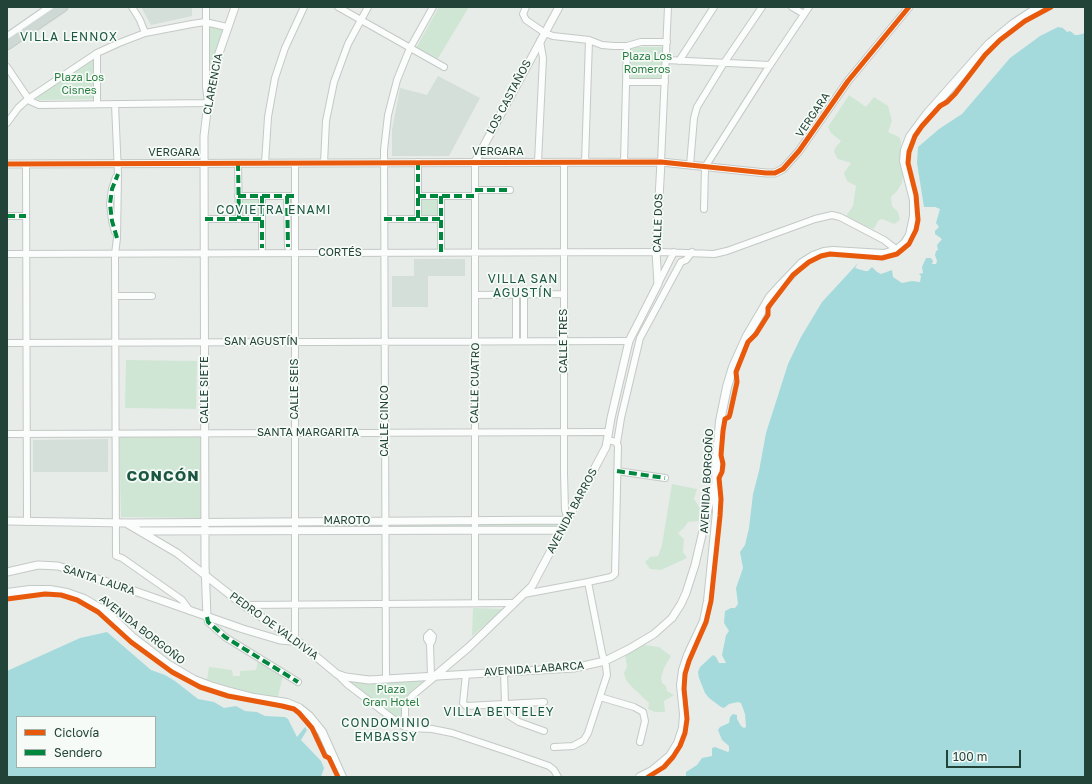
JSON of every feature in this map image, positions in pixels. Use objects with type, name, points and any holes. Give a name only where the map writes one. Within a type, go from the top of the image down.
[{"type":"main road","points":[[7,45],[63,7]]},
{"type":"main road","points":[[897,250],[908,239],[913,224],[914,200],[904,161],[906,145],[911,134],[989,44],[1013,24],[1039,7]]},
{"type":"main road","name":"AVENIDA BORGOÑO","points":[[640,777],[652,771],[670,756],[678,743],[683,728],[684,714],[681,686],[683,670],[688,655],[704,621],[708,601],[717,512],[716,484],[718,438],[726,387],[747,336],[770,297],[802,263],[818,254],[833,251],[880,254],[897,250]]},
{"type":"main road","name":"AVENIDA BORGOÑO","points":[[7,593],[40,589],[75,596],[102,609],[132,637],[172,667],[194,680],[227,691],[287,703],[299,708],[309,716],[322,732],[342,777]]},
{"type":"street","points":[[7,37],[50,7]]},
{"type":"street","points":[[132,7],[140,20],[145,33]]},
{"type":"street","points":[[7,67],[28,99],[39,105],[208,103],[206,87],[206,7]]},
{"type":"street","name":"CLARENCIA","points":[[204,163],[204,136],[208,103],[217,59],[235,7]]},
{"type":"street","points":[[265,163],[268,117],[275,78],[291,34],[304,7]]},
{"type":"street","points":[[338,7],[444,67]]},
{"type":"street","points":[[324,163],[326,122],[333,88],[343,56],[368,7]]},
{"type":"street","name":"CALLE CINCO","points":[[386,679],[384,342],[385,138],[391,103],[400,70],[410,48],[433,7]]},
{"type":"street","points":[[526,7],[523,14],[524,18],[545,33],[561,38],[589,40],[602,45],[628,46],[641,42],[667,42]]},
{"type":"street","name":"LOS CASTAÑOS","points":[[475,162],[559,7]]},
{"type":"street","points":[[661,162],[668,7]]},
{"type":"street","points":[[679,61],[714,7]]},
{"type":"street","points":[[690,165],[694,114],[698,104],[762,7]]},
{"type":"street","points":[[792,7],[804,14]]},
{"type":"street","points":[[704,209],[705,166],[809,7]]},
{"type":"street","name":"VERGARA","points":[[7,164],[661,162],[775,173],[781,170],[804,145],[840,91],[909,7]]},
{"type":"street","points":[[7,123],[18,108],[28,99],[97,53],[145,33],[175,26],[205,22],[227,27]]},
{"type":"street","points":[[538,162],[543,58],[540,40]]},
{"type":"street","points":[[585,162],[589,40]]},
{"type":"street","points":[[624,162],[628,46]]},
{"type":"street","points":[[97,53],[97,104]]},
{"type":"street","points":[[666,60],[770,65]]},
{"type":"street","points":[[626,82],[665,82]]},
{"type":"street","points":[[115,104],[116,164],[118,174],[112,189],[110,204],[112,221],[117,238],[115,254],[116,522]]},
{"type":"street","points":[[418,162],[418,219]]},
{"type":"street","name":"CALLE CUATRO","points":[[475,162],[475,603]]},
{"type":"street","name":"CALLE TRES","points":[[564,162],[564,432],[565,510],[568,520]]},
{"type":"street","name":"CALLE DOS","points":[[658,284],[656,252],[661,162]]},
{"type":"street","name":"CALLE SIETE","points":[[204,163],[206,433],[205,575],[207,617]]},
{"type":"street","points":[[238,163],[238,219]]},
{"type":"street","name":"CALLE SEIS","points":[[294,163],[295,639]]},
{"type":"street","points":[[26,164],[27,522]]},
{"type":"street","points":[[418,196],[441,196],[510,190]]},
{"type":"street","points":[[238,196],[294,196]]},
{"type":"street","points":[[262,196],[262,248]]},
{"type":"street","points":[[287,196],[288,247]]},
{"type":"street","points":[[441,196],[441,253]]},
{"type":"street","name":"CORTÉS","points":[[7,254],[475,252],[720,253],[815,219],[832,215],[884,240],[897,250]]},
{"type":"street","points":[[7,216],[26,216]]},
{"type":"street","points":[[205,220],[262,219]]},
{"type":"street","points":[[384,219],[441,219]]},
{"type":"street","name":"AVENIDA BARROS","points":[[405,727],[405,708],[407,702],[413,695],[469,646],[524,594],[536,579],[606,448],[608,432],[629,341],[674,252]]},
{"type":"street","points":[[524,594],[611,577],[615,573],[617,443],[640,338],[681,262],[686,260],[692,252]]},
{"type":"street","points":[[516,294],[516,341]]},
{"type":"street","points":[[524,294],[524,341]]},
{"type":"street","points":[[476,295],[564,294]]},
{"type":"street","points":[[115,296],[152,296]]},
{"type":"street","name":"SAN AGUSTÍN","points":[[7,343],[629,341]]},
{"type":"street","name":"SANTA MARGARITA","points":[[7,434],[608,432]]},
{"type":"street","points":[[608,440],[617,443]]},
{"type":"street","points":[[617,471],[665,478]]},
{"type":"street","name":"AVENIDA LABARCA","points":[[337,674],[356,679],[386,679],[574,668],[605,661],[629,650],[667,624],[684,599],[696,558],[713,488],[716,484]]},
{"type":"street","name":"MAROTO","points":[[7,521],[126,523],[568,520]]},
{"type":"street","name":"SANTA LAURA","points":[[116,522],[116,556],[122,558],[182,600],[190,611]]},
{"type":"street","name":"MAROTO","points":[[126,523],[141,531],[562,530]]},
{"type":"street","name":"PEDRO DE VALDIVIA","points":[[141,531],[177,553],[243,605],[295,639],[347,684],[405,727],[447,732],[509,752],[548,766],[554,770],[558,777]]},
{"type":"street","name":"SANTA LAURA","points":[[7,572],[38,565],[58,566],[207,617],[280,640],[291,641],[295,639]]},
{"type":"street","points":[[554,747],[574,746],[584,740],[607,675],[588,582]]},
{"type":"street","points":[[243,605],[514,603]]},
{"type":"street","name":"SANTA LAURA","points":[[207,617],[208,622],[225,636],[298,682]]},
{"type":"street","points":[[430,644],[433,676]]},
{"type":"street","points":[[504,672],[507,714],[510,717],[544,731]]},
{"type":"street","points":[[466,674],[464,706],[544,702]]},
{"type":"street","points":[[600,697],[634,707],[643,712],[645,721],[640,742]]},
{"type":"shaded area","points":[[141,7],[192,7],[192,16],[151,25]]},
{"type":"shaded area","points":[[438,76],[480,98],[449,156],[392,156],[392,130],[400,88],[427,95]]},
{"type":"shaded area","points":[[414,259],[465,259],[465,276],[428,276],[428,307],[392,307],[392,276],[414,276]]},
{"type":"shaded area","points":[[108,439],[108,472],[33,472],[33,440]]},
{"type":"green space","points":[[439,7],[469,7],[437,60],[416,48]]},
{"type":"green space","points":[[209,26],[225,30],[208,78]]},
{"type":"green space","name":"Plaza Los Romeros","points":[[631,47],[663,47],[662,81],[631,80]]},
{"type":"green space","name":"Plaza Los Cisnes","points":[[91,58],[95,61],[95,99],[39,100],[36,98],[36,95]]},
{"type":"green space","points":[[849,95],[866,107],[874,97],[888,106],[892,121],[888,132],[899,137],[901,142],[900,165],[903,174],[902,183],[891,197],[892,206],[898,212],[900,220],[894,224],[882,219],[878,221],[874,229],[844,219],[853,206],[856,186],[847,181],[844,173],[851,163],[838,159],[834,152],[835,148],[841,141],[831,133],[828,127]]},
{"type":"green space","points":[[260,198],[260,217],[241,217],[241,199]]},
{"type":"green space","points":[[421,198],[439,198],[439,216],[421,216]]},
{"type":"green space","points":[[126,360],[197,361],[196,409],[125,408]]},
{"type":"green space","points":[[119,435],[201,435],[201,518],[121,517]]},
{"type":"green space","points":[[672,484],[697,489],[694,499],[700,508],[700,521],[688,522],[678,533],[684,539],[683,552],[687,558],[661,570],[650,569],[645,562],[650,557],[658,556],[662,545]]},
{"type":"green space","points":[[559,521],[557,528],[479,528],[479,522]]},
{"type":"green space","points":[[392,523],[469,523],[471,525],[469,528],[392,528],[390,526]]},
{"type":"green space","points":[[473,608],[504,609],[472,636]]},
{"type":"green space","points":[[644,645],[659,647],[671,656],[664,668],[661,678],[667,691],[674,695],[664,701],[665,712],[655,712],[648,709],[649,703],[626,680],[624,673],[627,666],[625,655]]},
{"type":"green space","points":[[258,660],[283,675],[278,697],[258,695],[207,680],[209,667],[232,670],[233,676],[240,676],[240,671],[256,670]]},
{"type":"green space","name":"Plaza Gran Hotel","points":[[429,680],[415,688],[405,698],[401,722],[350,681],[365,682]]},
{"type":"water","points":[[1058,27],[1063,28],[1067,32],[1070,31],[1075,35],[1085,33],[1085,777],[686,777],[686,772],[697,765],[702,758],[712,756],[712,748],[715,747],[728,752],[729,751],[729,746],[722,740],[718,730],[720,727],[729,723],[730,717],[733,714],[737,715],[737,719],[741,726],[744,728],[746,727],[745,714],[741,703],[738,702],[729,704],[724,708],[721,707],[705,693],[698,672],[700,667],[713,655],[719,663],[726,663],[722,655],[726,635],[729,631],[724,623],[725,611],[735,608],[738,604],[736,588],[743,568],[740,552],[745,545],[749,528],[753,494],[766,433],[788,364],[801,337],[822,302],[858,263],[855,268],[865,271],[868,271],[872,267],[881,274],[892,270],[893,277],[902,283],[912,281],[920,282],[921,276],[919,274],[923,273],[922,267],[926,258],[931,258],[933,261],[932,264],[936,264],[937,261],[935,255],[936,251],[938,250],[937,245],[942,239],[935,234],[935,231],[939,227],[936,223],[940,209],[935,207],[924,207],[917,163],[918,147],[939,129],[962,114],[1010,58],[1040,36]]},
{"type":"water","points":[[107,632],[151,670],[165,675],[175,681],[198,699],[214,702],[224,708],[236,706],[245,711],[257,712],[265,716],[285,717],[288,719],[297,737],[305,727],[307,730],[301,740],[321,761],[324,768],[321,777],[7,777],[7,671],[80,638]]},
{"type":"marked path","points":[[418,162],[418,219]]},
{"type":"marked path","points":[[238,163],[239,219]]},
{"type":"marked path","points":[[117,238],[112,221],[110,204],[112,189],[118,174]]},
{"type":"marked path","points":[[475,190],[510,190]]},
{"type":"marked path","points":[[238,196],[295,196]]},
{"type":"marked path","points":[[262,196],[262,248]]},
{"type":"marked path","points":[[287,196],[288,247]]},
{"type":"marked path","points":[[418,196],[475,196]]},
{"type":"marked path","points":[[441,196],[441,253]]},
{"type":"marked path","points":[[7,216],[26,216]]},
{"type":"marked path","points":[[205,219],[262,219]]},
{"type":"marked path","points":[[384,219],[441,219]]},
{"type":"marked path","points":[[617,471],[665,478]]},
{"type":"marked path","points":[[207,617],[208,622],[225,637],[298,682]]},
{"type":"cycle path","points":[[7,164],[661,162],[775,173],[783,169],[799,151],[848,81],[909,7]]},
{"type":"cycle path","points":[[648,777],[664,767],[673,757],[680,746],[685,733],[687,719],[684,689],[685,674],[706,622],[711,601],[720,516],[721,499],[719,478],[722,472],[723,464],[721,455],[723,431],[725,419],[729,417],[730,414],[737,382],[736,372],[748,342],[756,334],[768,315],[768,308],[770,305],[793,275],[809,262],[821,256],[830,254],[882,258],[897,254],[909,244],[916,230],[918,220],[916,195],[908,163],[909,152],[915,136],[940,106],[947,102],[955,94],[985,55],[1000,40],[1025,21],[1051,7]]},
{"type":"cycle path","points":[[7,599],[45,594],[61,595],[77,600],[98,612],[131,642],[172,672],[200,687],[228,696],[294,709],[312,728],[325,756],[329,758],[338,777]]},
{"type":"district","name":"VILLA LENNOX","points":[[69,37]]},
{"type":"district","name":"COVIETRA ENAMI","points":[[274,210]]},
{"type":"district","name":"VILLA SAN AGUSTÍN","points":[[523,286]]},
{"type":"district","name":"CONCÓN","points":[[163,476]]},
{"type":"district","name":"VILLA BETTELEY","points":[[499,712]]},
{"type":"district","name":"CONDOMINIO EMBASSY","points":[[386,730]]}]
